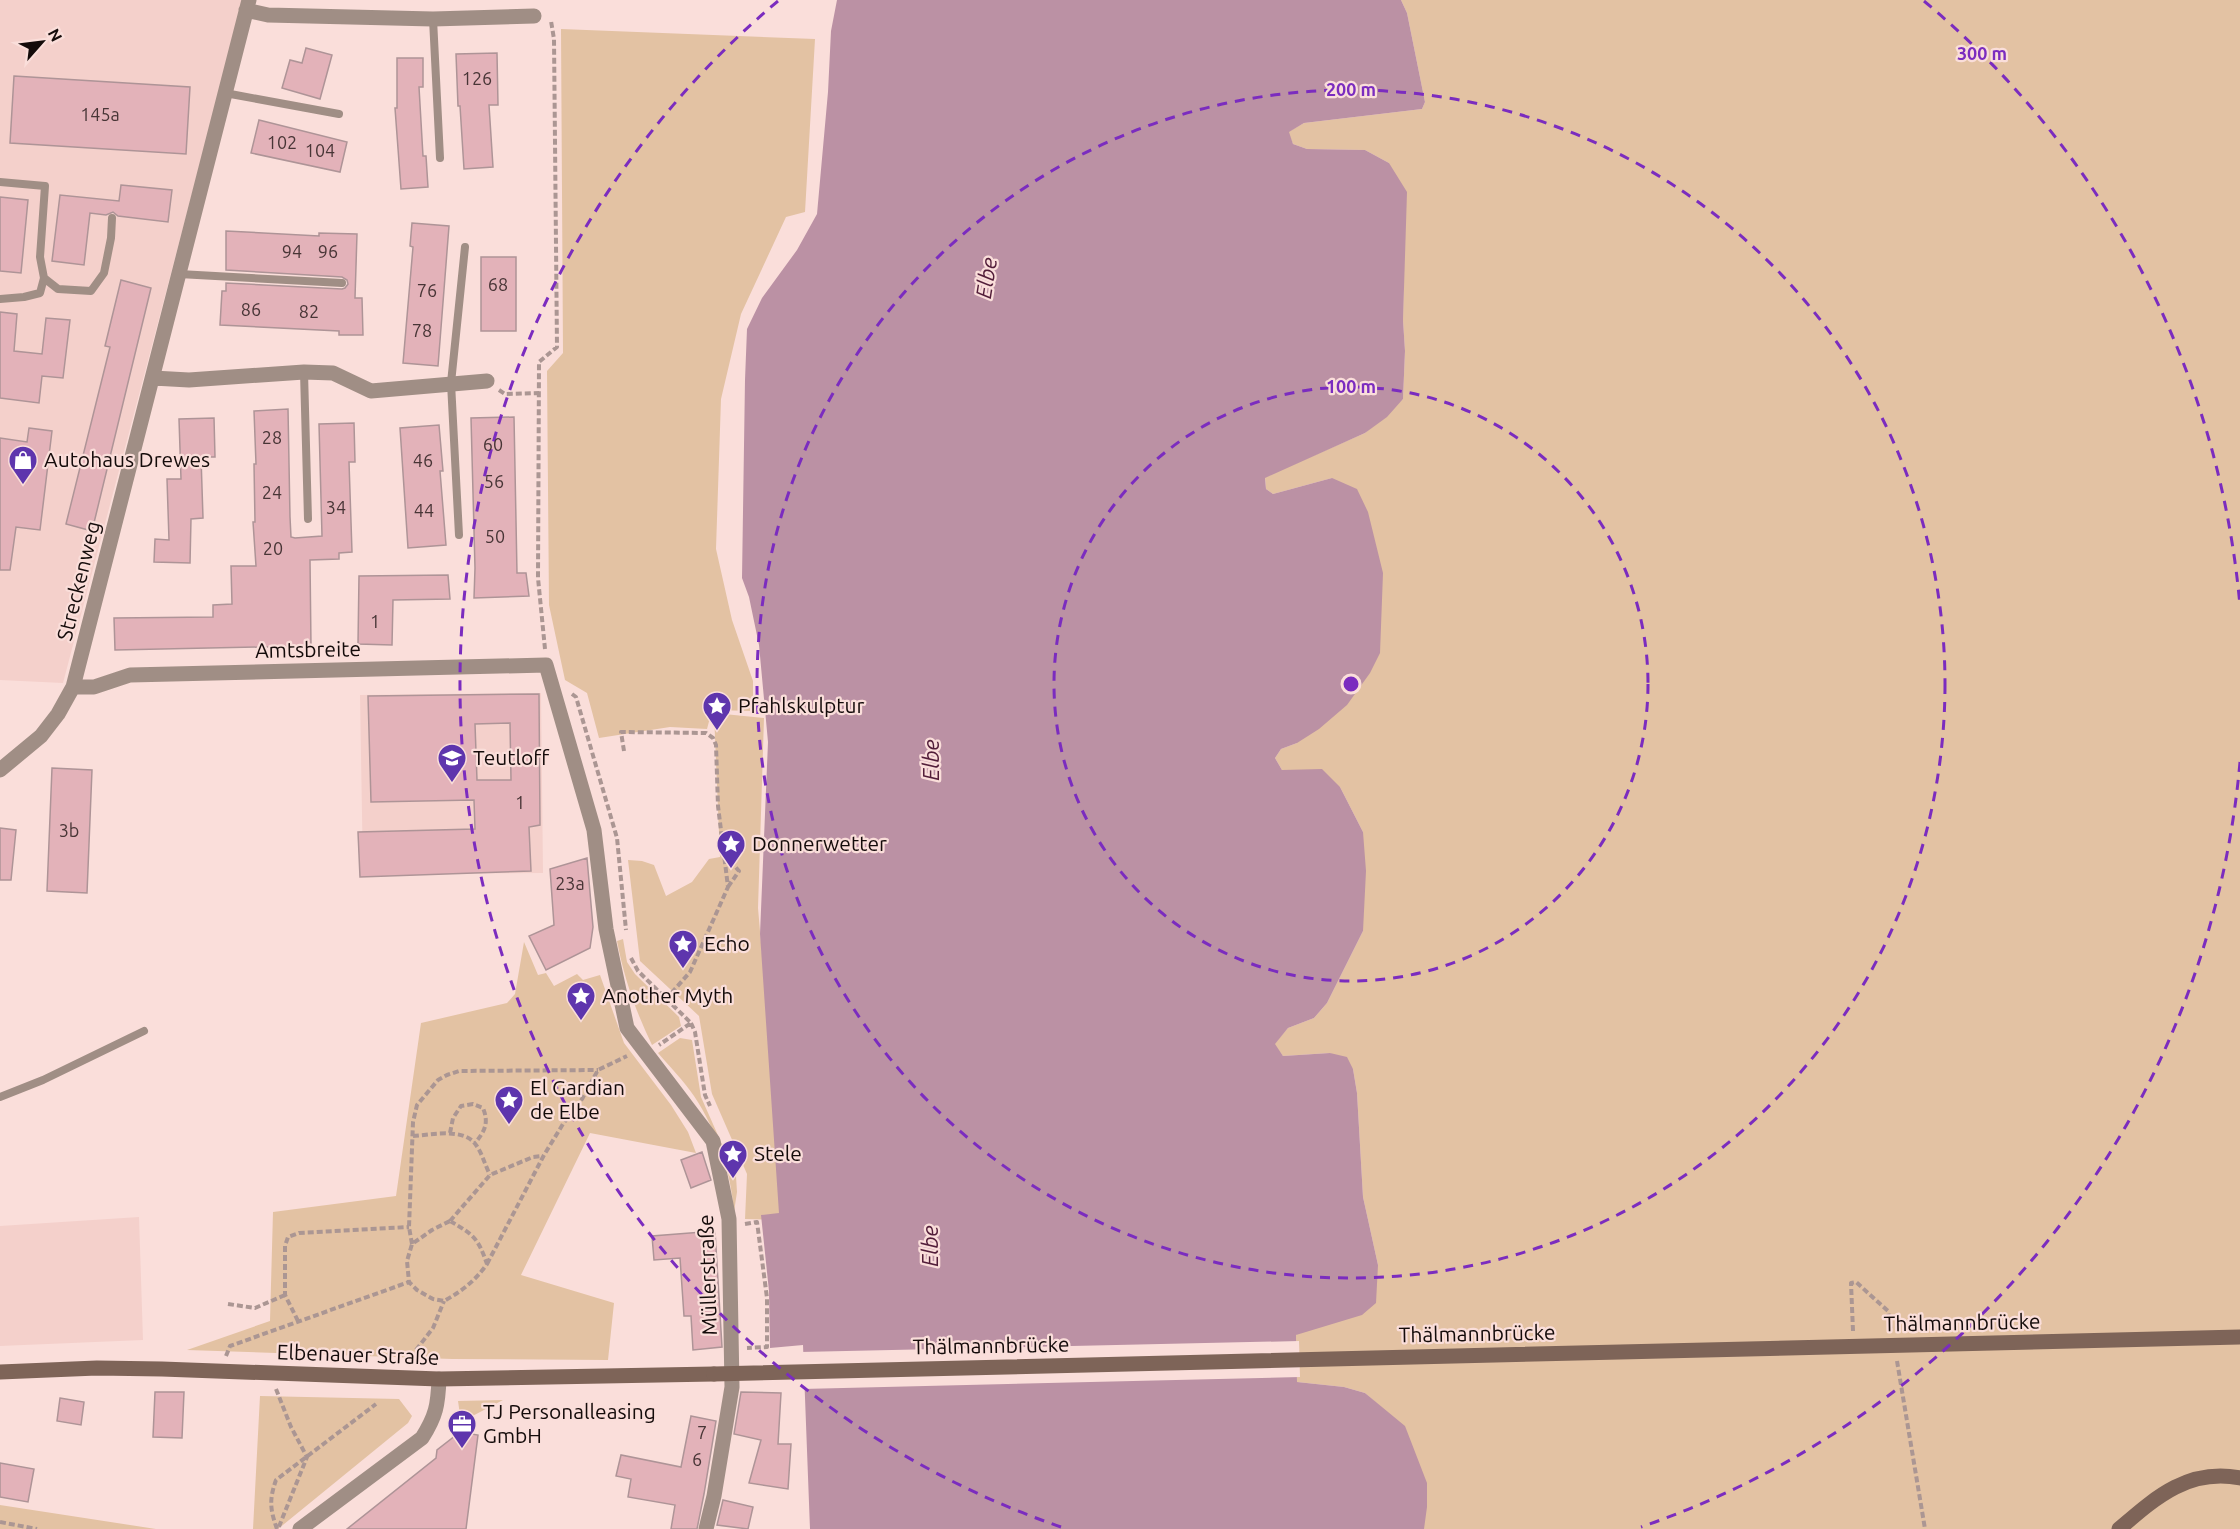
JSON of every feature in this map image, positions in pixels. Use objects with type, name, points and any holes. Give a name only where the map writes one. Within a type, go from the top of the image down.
[{"type":"street","name":"Streckenweg","points":[[0,770],[41,736],[58,714],[73,687],[248,5],[267,15],[433,19],[534,16]]},
{"type":"street","points":[[153,378],[189,380],[304,372],[333,373],[371,391],[487,381]]},
{"type":"street","name":"Amtsbreite","points":[[73,687],[94,687],[130,675],[546,665]]},
{"type":"street","name":"Müllerstraße","points":[[546,665],[594,830],[606,929],[627,1028],[713,1141],[729,1219],[732,1387],[714,1496],[706,1529]]},
{"type":"street","name":"Thälmannbrücke","points":[[714,1374],[2240,1337]]},
{"type":"street","name":"Elbenauer Straße","points":[[0,1372],[97,1368],[162,1369],[439,1379],[714,1374]]},
{"type":"street","points":[[300,1529],[422,1438],[432,1421],[438,1404],[439,1379]]},
{"type":"street","points":[[2119,1529],[2156,1497],[2178,1484],[2215,1476],[2240,1478]]},
{"type":"lane","points":[[433,19],[440,158]]},
{"type":"lane","points":[[225,93],[339,114]]},
{"type":"lane","points":[[0,182],[45,186],[40,257],[44,278],[40,293],[0,299]]},
{"type":"lane","points":[[44,278],[58,289],[91,291],[105,273],[112,218]]},
{"type":"lane","points":[[459,535],[451,383],[465,247]]},
{"type":"lane","points":[[179,274],[342,283]]},
{"type":"lane","points":[[304,372],[308,519]]},
{"type":"lane","points":[[0,1097],[43,1080],[144,1031]]},
{"type":"path","points":[[534,16],[552,21],[554,39],[557,347],[539,362],[538,578],[546,665]]},
{"type":"path","points":[[487,381],[505,394],[539,393]]},
{"type":"path","points":[[552,685],[563,686],[576,697],[617,838],[626,932]]},
{"type":"path","points":[[624,752],[621,732],[706,733],[713,738],[716,745],[718,806],[728,887]]},
{"type":"path","points":[[667,998],[690,972],[728,887],[739,871],[723,853]]},
{"type":"path","points":[[444,1301],[433,1299],[417,1290],[409,1282],[407,1261],[412,1244],[409,1227],[413,1122],[417,1105],[427,1090],[447,1074],[459,1071],[598,1070],[620,1058],[646,1053],[691,1023],[638,971],[629,954]]},
{"type":"path","points":[[416,1350],[433,1328],[444,1301],[463,1290],[487,1264],[544,1155],[582,1099],[598,1070]]},
{"type":"path","points":[[450,1133],[453,1118],[461,1106],[473,1104],[483,1108],[487,1118],[485,1131],[476,1143]]},
{"type":"path","points":[[413,1136],[450,1133],[463,1136],[476,1143],[490,1174]]},
{"type":"path","points":[[412,1244],[450,1221],[490,1174],[544,1155]]},
{"type":"path","points":[[450,1221],[468,1231],[480,1242],[487,1264]]},
{"type":"path","points":[[731,1348],[767,1347],[767,1298],[758,1222],[741,1224]]},
{"type":"path","points":[[298,1321],[285,1295],[285,1246],[288,1237],[299,1233],[409,1227]]},
{"type":"path","points":[[226,1357],[230,1346],[409,1282]]},
{"type":"path","points":[[1852,1331],[1851,1283],[1857,1282],[1888,1311],[1892,1334]]},
{"type":"path","points":[[228,1304],[255,1308],[285,1295]]},
{"type":"path","points":[[1896,1357],[1925,1529]]},
{"type":"path","points":[[275,1388],[291,1427],[308,1457]]},
{"type":"path","points":[[277,1529],[271,1513],[270,1497],[276,1480],[376,1404]]},
{"type":"path","points":[[277,1529],[308,1457]]},
{"type":"path","points":[[0,1522],[37,1529]]},
{"type":"shaded area","points":[[0,0],[243,0],[63,683],[0,680]]},
{"type":"shaded area","points":[[1401,0],[2240,0],[2240,1529],[1424,1529],[1381,1407],[1365,1393],[1344,1387],[1297,1382],[1296,1335],[1378,1265],[1363,1197],[1357,1093],[1353,1069],[1330,1053],[1283,1056],[1274,1044],[1288,1028],[1314,1018],[1327,1003],[1363,931],[1363,832],[1340,787],[1282,770],[1275,758],[1281,749],[1297,743],[1332,478],[1273,494],[1266,489],[1265,477],[1365,433],[1403,399],[1405,351],[1404,262],[1389,163],[1365,150],[1307,149],[1293,144],[1288,132],[1304,123],[1422,109],[1425,102],[1407,13]]},
{"type":"shaded area","points":[[561,29],[815,39],[805,212],[786,217],[741,314],[721,399],[716,549],[732,620],[753,681],[753,711],[712,710],[707,729],[670,727],[599,738],[587,693],[565,680],[549,605],[547,371],[563,353]]},
{"type":"shaded area","name":"Teutloff","points":[[541,693],[543,873],[363,874],[360,695]]},
{"type":"shaded area","points":[[714,713],[764,718],[758,908],[785,1220],[745,1219],[747,1174],[712,1094],[699,1016],[640,961],[628,860],[654,865],[666,896],[692,882],[709,859],[720,857]]},
{"type":"shaded area","points":[[623,939],[627,962],[635,974],[679,1017],[681,1026],[652,1045],[623,968],[617,941]]},
{"type":"shaded area","points":[[524,942],[538,975],[546,973],[554,986],[577,974],[583,980],[600,975],[624,1043],[671,1105],[688,1132],[696,1153],[590,1133],[521,1275],[614,1303],[608,1360],[452,1359],[187,1350],[270,1321],[273,1212],[396,1196],[421,1023],[507,1003],[515,994]]},
{"type":"shaded area","points":[[680,1038],[692,1040],[701,1097],[736,1176],[737,1192],[734,1212],[726,1167],[710,1123],[690,1090],[658,1053]]},
{"type":"shaded area","points":[[139,1217],[143,1340],[0,1346],[0,1226]]},
{"type":"shaded area","points":[[260,1396],[399,1399],[412,1416],[408,1423],[278,1529],[253,1529]]},
{"type":"shaded area","points":[[503,1400],[461,1422],[458,1401]]},
{"type":"shaded area","points":[[0,1505],[156,1529],[0,1529]]},
{"type":"water","name":"Elbe","points":[[837,0],[1401,0],[1407,13],[1425,102],[1422,109],[1304,123],[1289,132],[1293,144],[1307,149],[1365,150],[1389,163],[1407,192],[1403,399],[1387,417],[1365,433],[1265,478],[1266,489],[1273,494],[1332,478],[1357,489],[1368,512],[1383,573],[1380,653],[1370,673],[1347,705],[1319,729],[1297,743],[1281,749],[1275,758],[1282,770],[1322,769],[1340,787],[1363,832],[1366,871],[1363,931],[1327,1003],[1314,1018],[1288,1028],[1275,1044],[1283,1056],[1330,1053],[1347,1057],[1353,1069],[1357,1093],[1363,1197],[1378,1265],[1376,1303],[1362,1315],[1296,1335],[1297,1382],[1344,1387],[1365,1393],[1405,1426],[1427,1483],[1424,1529],[810,1529],[803,1345],[770,1348],[769,1291],[761,1215],[779,1213],[760,934],[768,742],[759,645],[749,597],[742,578],[745,380],[747,329],[762,298],[797,250],[817,214],[831,31]]},
{"type":"pier","points":[[1299,1341],[1300,1377],[802,1389],[800,1352]]},
{"type":"building","points":[[306,48],[332,55],[320,99],[282,88],[290,60],[302,63]]},
{"type":"building","points":[[497,53],[498,105],[489,105],[493,167],[464,169],[456,54]]},
{"type":"building","points":[[397,58],[423,58],[423,87],[419,87],[423,156],[426,156],[428,187],[401,189],[395,108],[397,108]]},
{"type":"building","points":[[14,76],[190,87],[186,154],[10,143]]},
{"type":"building","points":[[259,120],[347,142],[340,172],[251,153]]},
{"type":"building","points":[[121,185],[172,190],[168,222],[118,216],[113,212],[106,215],[90,213],[84,265],[52,261],[60,195],[119,201]]},
{"type":"building","points":[[0,197],[28,200],[21,273],[0,271]]},
{"type":"building","points":[[412,223],[449,226],[438,366],[403,363],[413,247],[410,246]]},
{"type":"building","points":[[226,231],[319,236],[319,233],[357,234],[355,298],[362,298],[363,335],[339,335],[339,331],[220,325],[222,291],[226,291],[226,283],[342,289],[348,284],[347,280],[342,277],[226,270]]},
{"type":"building","points":[[481,257],[516,257],[516,331],[481,331]]},
{"type":"building","points":[[121,280],[151,288],[92,531],[66,524],[110,347],[105,346]]},
{"type":"building","points":[[0,312],[17,314],[14,351],[42,354],[46,318],[70,320],[63,378],[42,376],[39,403],[0,398]]},
{"type":"building","points":[[288,409],[291,537],[295,538],[322,536],[319,424],[354,423],[355,462],[349,462],[352,552],[339,553],[339,559],[310,560],[311,646],[115,650],[114,618],[213,617],[213,605],[232,604],[231,566],[256,566],[253,522],[255,522],[254,464],[256,464],[254,411]]},
{"type":"building","points":[[514,417],[517,573],[526,573],[529,596],[474,598],[471,418]]},
{"type":"building","points":[[214,418],[215,457],[201,457],[203,518],[191,519],[190,563],[154,562],[155,539],[169,540],[167,479],[181,479],[179,419]]},
{"type":"building","points":[[439,425],[446,545],[408,548],[400,428]]},
{"type":"building","name":"Autohaus Drewes","points":[[29,428],[52,431],[40,530],[16,527],[10,570],[0,570],[0,438],[27,442]]},
{"type":"building","points":[[448,575],[450,599],[393,600],[392,645],[358,644],[359,576]]},
{"type":"building","name":"Teutloff","points":[[539,694],[540,825],[529,827],[531,871],[360,877],[358,832],[475,829],[474,800],[371,802],[368,696]],"holes":[[[510,723],[511,780],[477,780],[475,724]]]},
{"type":"building","points":[[52,768],[92,770],[87,893],[47,891]]},
{"type":"building","points":[[0,828],[16,830],[11,880],[0,880]]},
{"type":"building","points":[[587,858],[593,927],[590,948],[546,970],[529,936],[554,925],[550,869]]},
{"type":"building","points":[[702,1152],[711,1180],[691,1188],[681,1160]]},
{"type":"building","points":[[715,1231],[722,1347],[693,1350],[691,1316],[684,1316],[680,1258],[654,1260],[652,1236]]},
{"type":"building","points":[[155,1392],[184,1392],[182,1438],[153,1437]]},
{"type":"building","points":[[741,1392],[781,1393],[778,1444],[791,1444],[788,1489],[749,1483],[761,1440],[734,1434]]},
{"type":"building","points":[[60,1398],[84,1402],[81,1425],[57,1421]]},
{"type":"building","points":[[691,1416],[716,1421],[704,1494],[697,1529],[671,1529],[675,1505],[628,1497],[631,1479],[616,1476],[621,1455],[681,1467]]},
{"type":"building","points":[[460,1432],[478,1435],[466,1529],[347,1529],[436,1458],[437,1450]]},
{"type":"building","points":[[0,1463],[34,1469],[28,1502],[0,1497]]},
{"type":"building","points":[[723,1500],[753,1507],[748,1529],[717,1525]]},
{"type":"place","name":"Autohaus Drewes","points":[[23,486]]},
{"type":"place","name":"Pfahlskulptur","points":[[717,732]]},
{"type":"place","name":"Teutloff","points":[[452,784]]},
{"type":"place","name":"Donnerwetter","points":[[731,870]]},
{"type":"place","name":"Echo","points":[[683,970]]},
{"type":"place","name":"Another Myth","points":[[581,1022]]},
{"type":"place","name":"El Gardian de Elbe","points":[[509,1126]]},
{"type":"place","name":"Stele","points":[[733,1180]]},
{"type":"place","name":"TJ Personalleasing GmbH","points":[[462,1450]]}]
